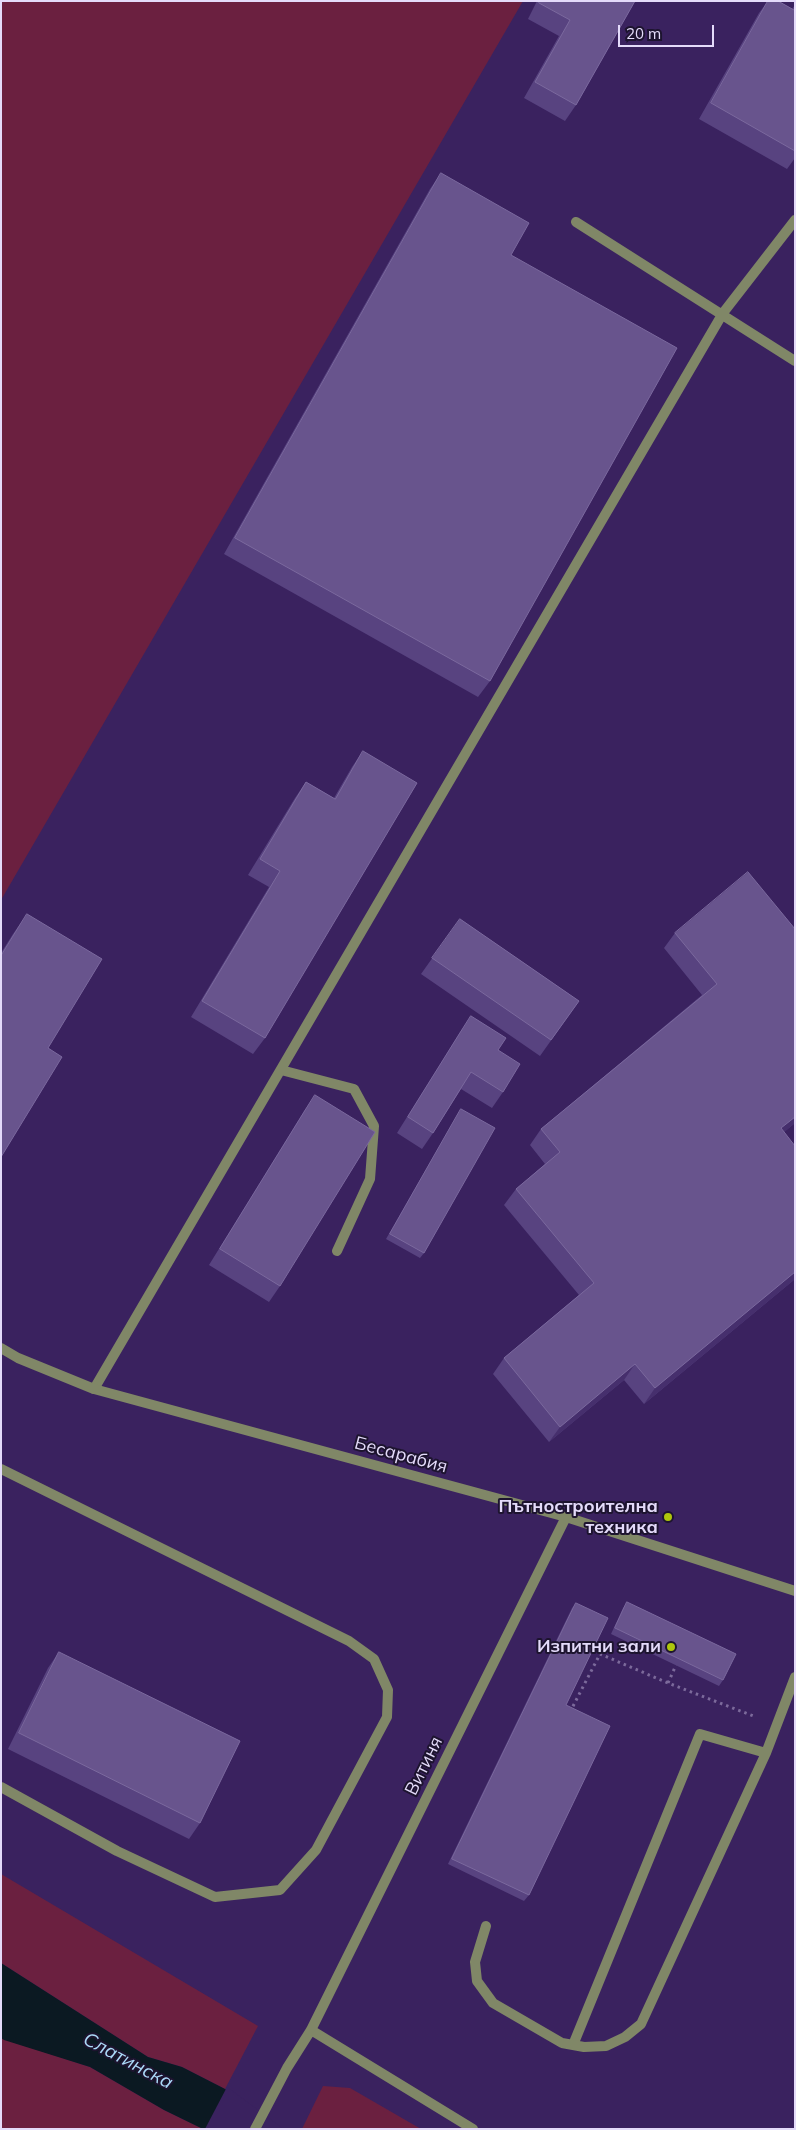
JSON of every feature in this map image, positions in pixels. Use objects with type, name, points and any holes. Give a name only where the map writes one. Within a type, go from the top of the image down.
[{"type":"street","points":[[94,1389],[722,314],[795,220]]},
{"type":"street","points":[[576,222],[795,361]]},
{"type":"street","points":[[281,1070],[354,1089],[374,1126],[370,1179],[337,1252]]},
{"type":"street","name":"Бесарабия","points":[[1,1348],[18,1358],[94,1389],[566,1516],[795,1591]]},
{"type":"street","points":[[1,1469],[349,1641],[374,1660],[388,1690],[386,1716],[316,1850],[280,1890],[216,1897],[117,1851],[1,1787]]},
{"type":"street","name":"Витиня","points":[[255,2129],[287,2068],[311,2030],[566,1516]]},
{"type":"street","points":[[486,1926],[475,1962],[477,1980],[492,2003],[562,2043],[584,2047],[606,2046],[625,2037],[641,2024],[766,1753],[795,1677]]},
{"type":"street","points":[[573,2045],[700,1734],[766,1753]]},
{"type":"street","points":[[311,2030],[473,2129]]},
{"type":"path","points":[[569,1715],[600,1654],[776,1725]]},
{"type":"path","points":[[668,1683],[676,1665]]},
{"type":"shaded area","points":[[1,1],[523,1],[1,900]]},
{"type":"shaded area","points":[[1,1874],[258,2026],[225,2089],[182,2067],[148,2057],[1,1963]]},
{"type":"shaded area","points":[[1,2038],[90,2067],[164,2110],[203,2129],[1,2129]]},
{"type":"shaded area","points":[[323,2086],[350,2088],[421,2129],[302,2129]]},
{"type":"water","name":"Слатинска","points":[[1,1963],[148,2057],[182,2067],[225,2089],[279,2129],[203,2129],[164,2110],[90,2067],[4,2040],[1,2038]]},
{"type":"pier","points":[[227,2087],[281,2127],[282,2129],[205,2129]]},
{"type":"building","points":[[540,1],[635,1],[576,105],[535,82],[570,20],[539,3]]},
{"type":"building","points":[[768,1],[778,1],[794,10],[795,8],[795,151],[711,103]]},
{"type":"building","points":[[441,173],[529,223],[511,255],[677,348],[490,681],[235,538]]},
{"type":"building","points":[[363,751],[417,783],[265,1038],[202,1001],[280,871],[260,859],[306,782],[335,799]]},
{"type":"building","points":[[748,872],[795,929],[795,1117],[781,1128],[795,1146],[795,1272],[655,1388],[635,1364],[560,1427],[504,1358],[594,1283],[516,1189],[560,1152],[541,1129],[717,984],[675,933]]},
{"type":"building","points":[[27,914],[102,959],[48,1048],[62,1057],[1,1157],[1,956]]},
{"type":"building","points":[[460,919],[579,1001],[551,1040],[432,958]]},
{"type":"building","points":[[471,1016],[506,1038],[498,1050],[520,1064],[503,1092],[471,1072],[433,1133],[408,1117]]},
{"type":"building","points":[[315,1095],[375,1132],[280,1286],[220,1249]]},
{"type":"building","points":[[461,1109],[495,1128],[424,1253],[390,1234]]},
{"type":"building","name":"Изпитни зали","points":[[627,1602],[736,1654],[723,1680],[615,1628]]},
{"type":"building","points":[[576,1603],[608,1618],[566,1705],[610,1726],[529,1895],[452,1859]]},
{"type":"building","points":[[59,1652],[240,1741],[200,1823],[19,1733]]},
{"type":"place","name":"Пътностроителна техника","points":[[668,1517]]},
{"type":"place","name":"Изпитни зали","points":[[671,1647]]}]
